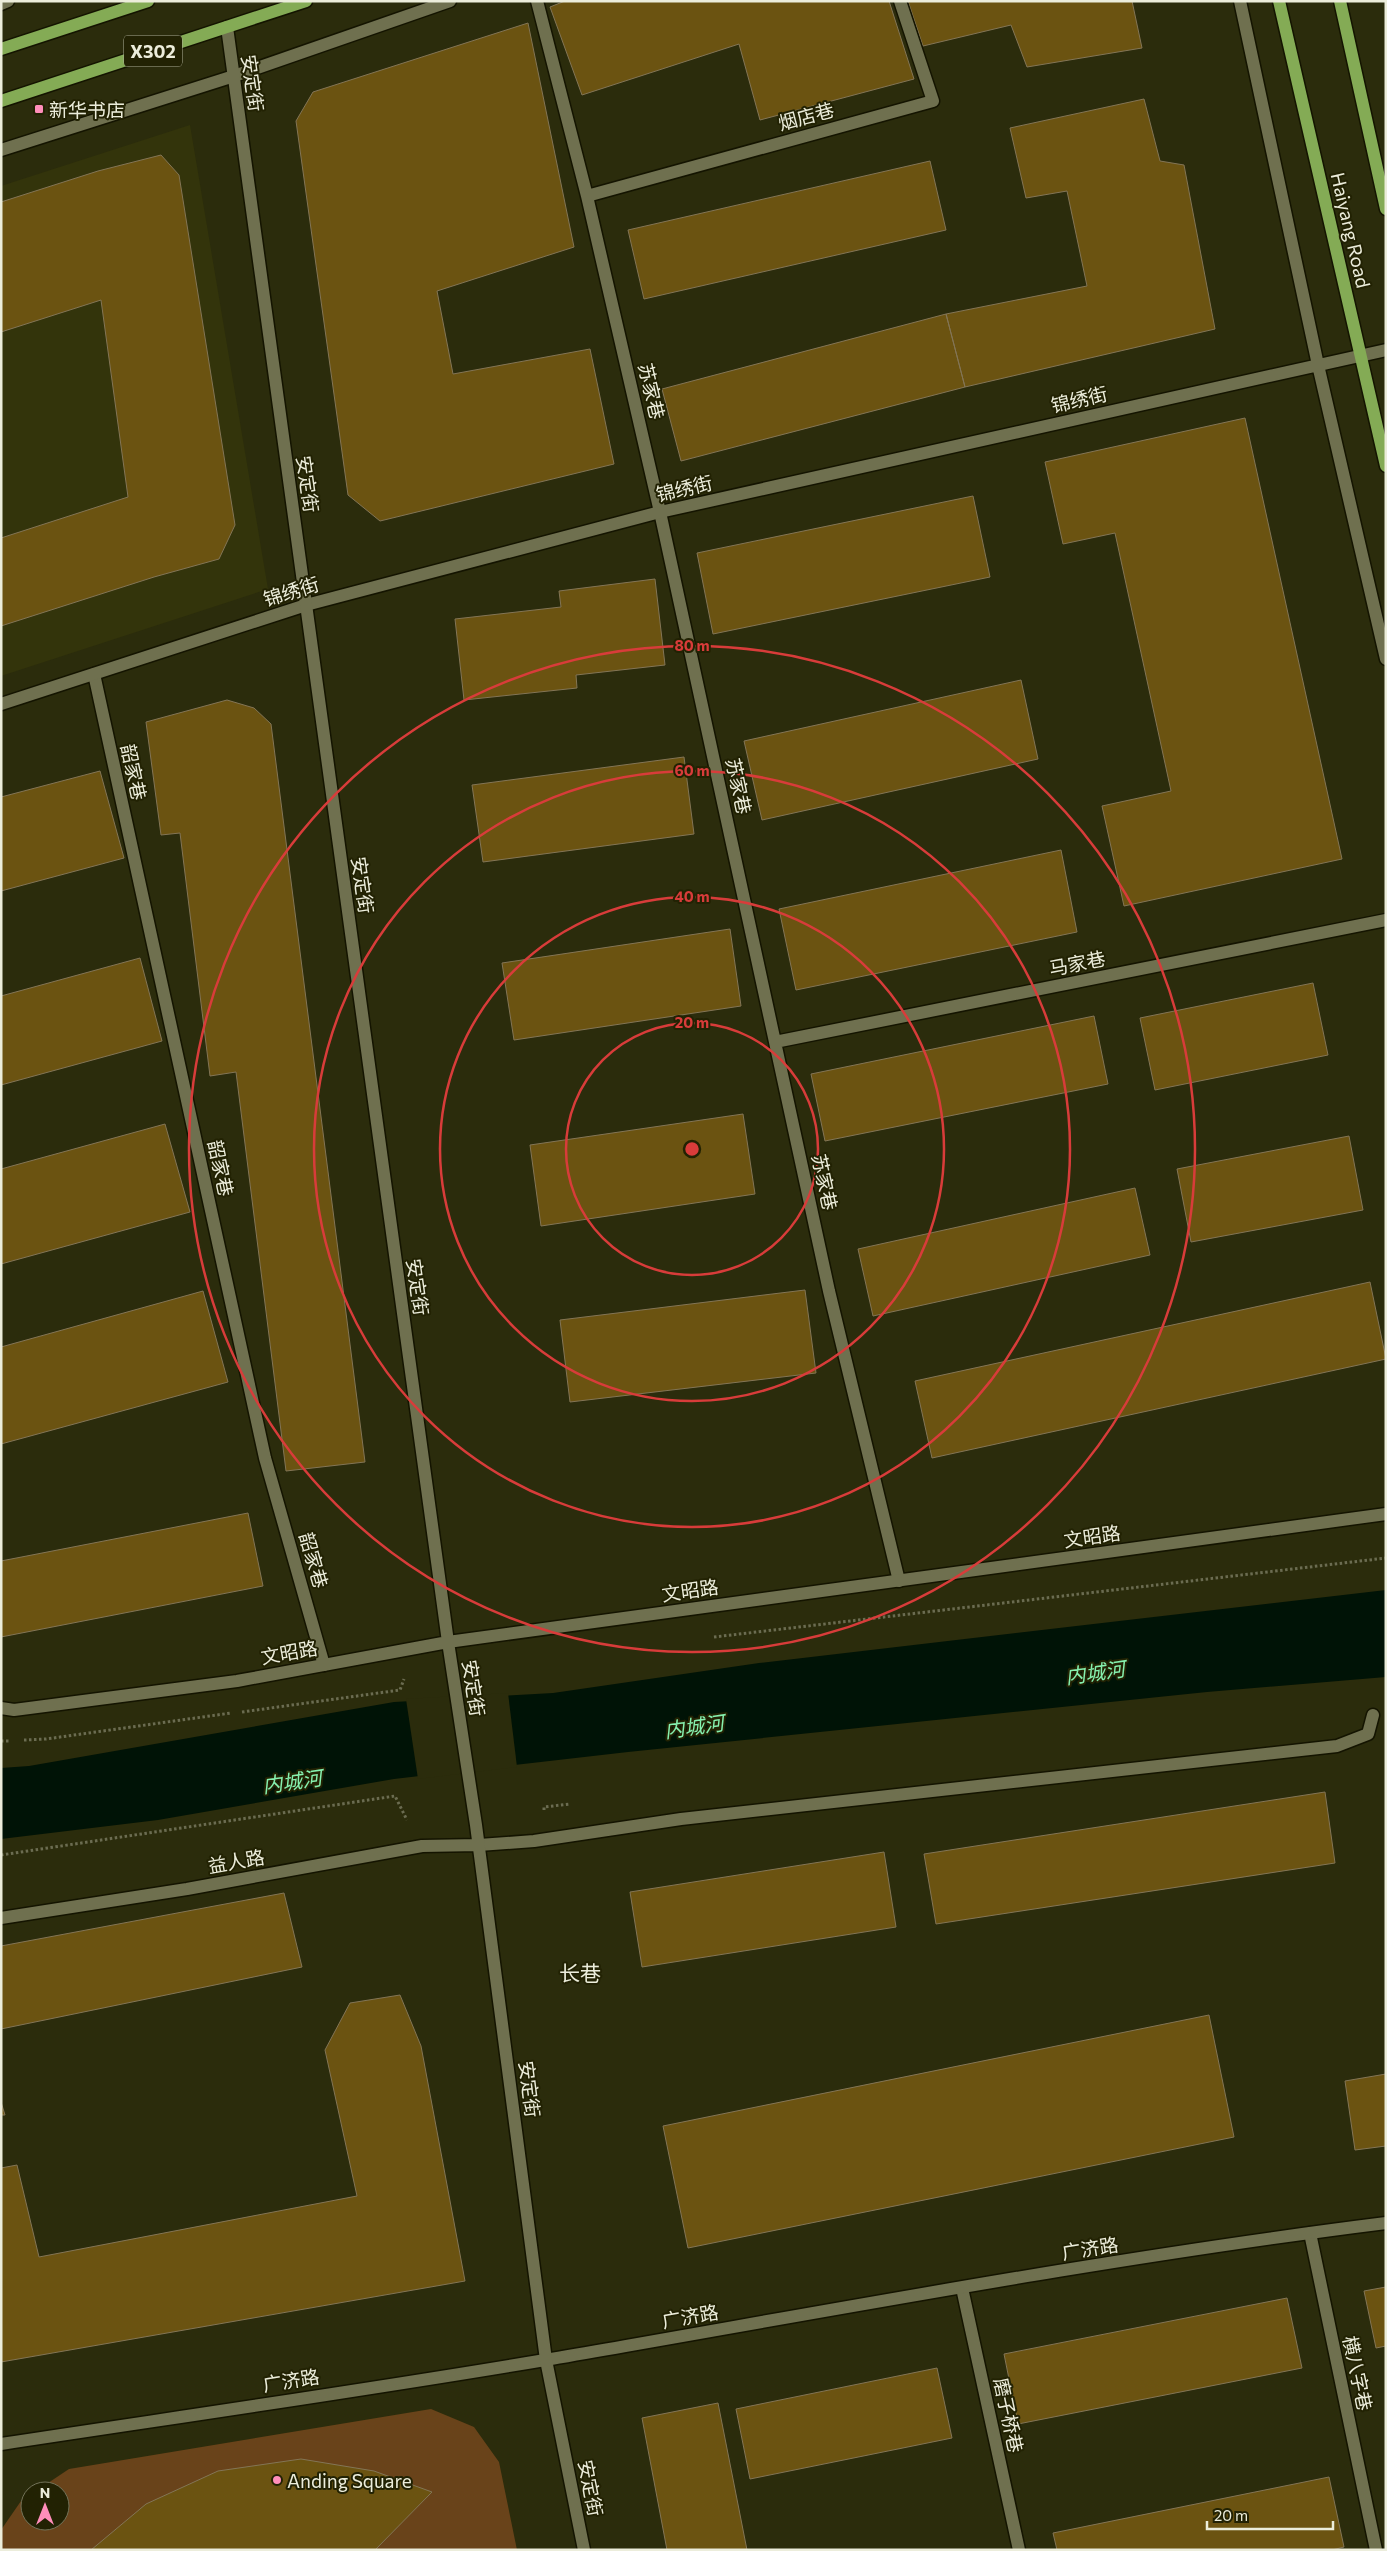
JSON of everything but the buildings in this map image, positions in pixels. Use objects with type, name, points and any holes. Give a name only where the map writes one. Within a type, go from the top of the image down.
[{"type":"main road","name":"X302","points":[[1,50],[148,1]]},
{"type":"main road","name":"X302","points":[[1,101],[306,1]]},
{"type":"main road","name":"Haiyang Road","points":[[1279,1],[1386,466]]},
{"type":"main road","name":"Haiyang Road","points":[[1342,4],[1386,209]]},
{"type":"street","points":[[1,4],[8,1]]},
{"type":"street","points":[[1,150],[234,76],[450,1]]},
{"type":"street","name":"苏家巷","points":[[537,1],[587,196],[660,512],[829,1291],[899,1581]]},
{"type":"street","name":"烟店巷","points":[[587,196],[933,101],[900,1]]},
{"type":"street","points":[[1240,1],[1318,365],[1386,659]]},
{"type":"street","name":"安定街","points":[[227,27],[448,1642],[479,1845],[546,2360],[584,2550]]},
{"type":"street","name":"锦绣街","points":[[1,704],[306,605],[660,512],[1386,350]]},
{"type":"street","name":"韶家巷","points":[[94,674],[265,1458],[324,1665]]},
{"type":"street","name":"马家巷","points":[[775,1042],[1386,920]]},
{"type":"street","name":"文昭路","points":[[1,1708],[14,1710],[218,1683],[448,1642],[1386,1514]]},
{"type":"street","name":"益人路","points":[[1,1918],[187,1889],[422,1846],[479,1845],[534,1841],[681,1819],[1336,1746],[1368,1734],[1373,1715]]},
{"type":"street","name":"广济路","points":[[1,2444],[546,2360],[962,2288],[1310,2233],[1386,2223]]},
{"type":"street","name":"横八字巷","points":[[1310,2233],[1376,2550]]},
{"type":"street","name":"磨子桥巷","points":[[962,2288],[1019,2550]]},
{"type":"path","points":[[708,1638],[1386,1558]]},
{"type":"path","points":[[1,1855],[394,1796],[422,1846]]},
{"type":"shaded area","points":[[190,125],[268,589],[1,676],[1,186]]},
{"type":"shaded area","name":"Anding Square","points":[[431,2409],[474,2427],[499,2462],[517,2550],[1,2550],[1,2530],[20,2502],[20,2531],[70,2531],[70,2481],[51,2481],[69,2469]]},
{"type":"water","name":"内城河","points":[[1386,1590],[1386,1677],[1207,1692],[628,1752],[394,1779],[158,1820],[1,1839],[1,1768],[29,1766],[394,1702],[553,1693],[759,1663]]},
{"type":"pier","points":[[508,1693],[517,1767],[418,1779],[406,1699]]},
{"type":"place","name":"新华书店","points":[[39,109]]},
{"type":"place","name":"Anding Square","points":[[277,2480]]},
{"type":"district","name":"长巷","points":[[580,1972]]}]
